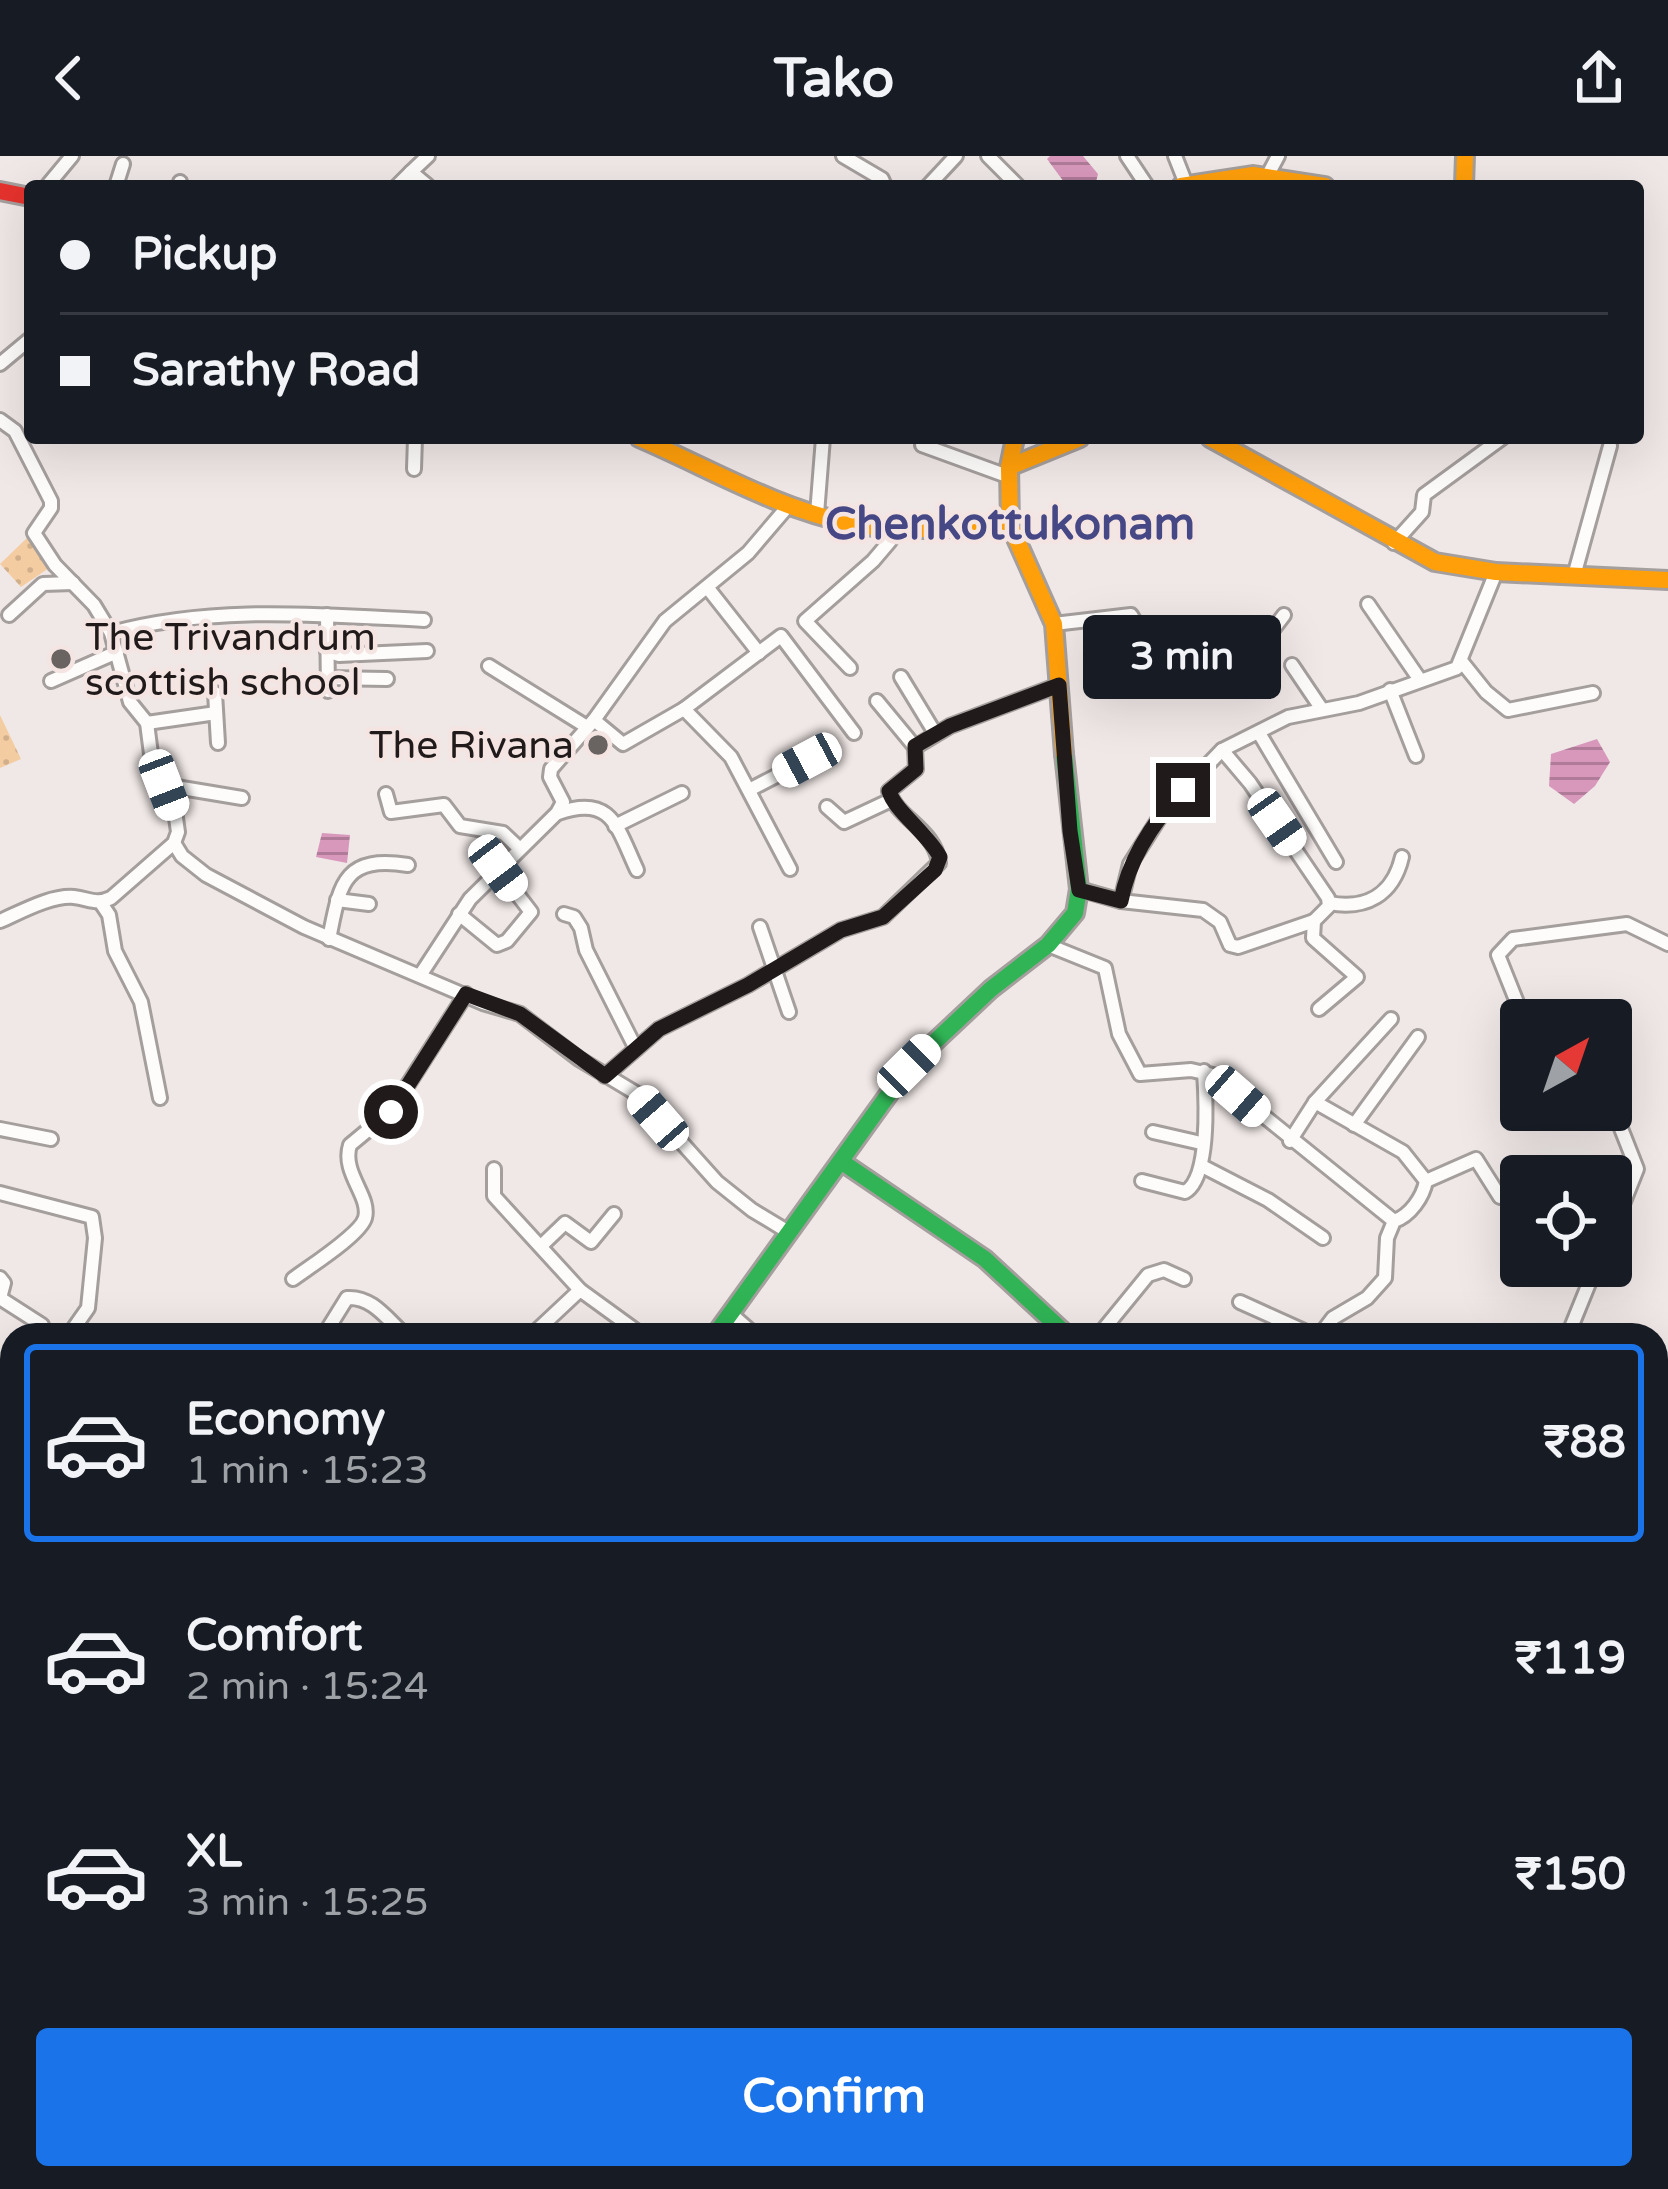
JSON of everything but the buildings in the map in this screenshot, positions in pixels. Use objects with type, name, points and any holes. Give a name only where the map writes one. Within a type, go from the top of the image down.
[{"type":"main road","points":[[1203,180],[1230,173],[1262,180]]},
{"type":"main road","points":[[1273,180],[1305,180]]},
{"type":"main road","points":[[652,444],[817,514],[889,529],[1010,525]]},
{"type":"main road","points":[[723,1323],[909,1066],[1048,945],[1075,913],[1079,890],[1054,624],[1010,525],[1014,444]]},
{"type":"main road","points":[[1010,472],[1068,444]]},
{"type":"main road","points":[[1221,444],[1435,562],[1496,572],[1668,580]]},
{"type":"main road","points":[[842,1162],[985,1259],[1054,1323]]},
{"type":"street","points":[[52,180],[72,156]]},
{"type":"street","points":[[403,180],[428,156]]},
{"type":"street","points":[[843,156],[882,180]]},
{"type":"street","points":[[934,180],[956,156]]},
{"type":"street","points":[[992,162],[1008,156]]},
{"type":"street","points":[[118,180],[123,164]]},
{"type":"street","points":[[411,172],[421,180]]},
{"type":"street","points":[[0,364],[24,345]]},
{"type":"street","points":[[18,351],[24,357]]},
{"type":"street","points":[[0,420],[15,431],[51,501],[52,508],[34,533],[111,633],[130,702],[147,723],[151,754],[175,811],[178,832],[174,843],[101,903]]},
{"type":"street","points":[[414,470],[415,444]]},
{"type":"street","points":[[817,514],[823,444]]},
{"type":"street","points":[[1394,543],[1422,512],[1424,495],[1494,444]]},
{"type":"street","points":[[922,445],[1010,472]]},
{"type":"street","points":[[1574,576],[1610,446]]},
{"type":"street","points":[[564,808],[551,769],[591,723],[665,621],[748,553],[789,505]]},
{"type":"street","points":[[850,668],[806,620],[873,561],[890,541],[889,529]]},
{"type":"street","points":[[1121,901],[1130,864],[1165,808],[1222,750],[1288,717],[1359,703],[1444,675],[1462,662],[1496,572]]},
{"type":"street","points":[[9,615],[43,584],[74,583]]},
{"type":"street","points":[[706,587],[759,653]]},
{"type":"street","points":[[1368,604],[1420,680]]},
{"type":"street","points":[[111,633],[160,620],[211,615],[424,620]]},
{"type":"street","points":[[327,615],[327,685],[387,679]]},
{"type":"street","points":[[1054,624],[1131,615],[1145,638],[1183,677],[1223,627],[1244,640],[1259,627],[1271,632],[1284,615]]},
{"type":"street","points":[[489,666],[623,744],[684,709],[781,636],[854,733]]},
{"type":"street","points":[[327,651],[339,655],[427,651]]},
{"type":"street","points":[[51,681],[117,652]]},
{"type":"street","points":[[1462,662],[1508,710],[1593,693]]},
{"type":"street","points":[[1292,665],[1322,708]]},
{"type":"street","points":[[901,677],[935,733]]},
{"type":"street","points":[[915,746],[935,733],[1059,685]]},
{"type":"street","points":[[1390,690],[1416,756]]},
{"type":"street","points":[[214,693],[218,743]]},
{"type":"street","points":[[605,1076],[659,1029],[841,930],[883,917],[935,870],[940,857],[933,844],[890,800],[889,791],[916,769],[915,746],[878,701]]},
{"type":"street","points":[[684,709],[730,757],[790,869]]},
{"type":"street","points":[[147,723],[216,713]]},
{"type":"street","points":[[1258,733],[1336,862]]},
{"type":"street","points":[[1222,750],[1325,890],[1329,903]]},
{"type":"street","points":[[748,790],[807,760]]},
{"type":"street","points":[[164,785],[242,798]]},
{"type":"street","points":[[615,826],[682,793]]},
{"type":"street","points":[[386,794],[391,812],[448,806],[460,826],[503,833],[520,849]]},
{"type":"street","points":[[826,807],[844,822],[890,800]]},
{"type":"street","points":[[421,974],[458,914],[498,868],[564,808],[591,805],[615,826],[637,870]]},
{"type":"street","points":[[174,843],[206,875],[329,939],[520,1014],[639,1095],[717,1182],[790,1233]]},
{"type":"street","points":[[1329,903],[1366,904],[1383,894],[1402,857]]},
{"type":"street","points":[[329,939],[342,882],[357,869],[377,862],[408,865]]},
{"type":"street","points":[[458,914],[497,945],[524,924],[531,912],[498,868]]},
{"type":"street","points":[[1079,890],[1121,901],[1203,910],[1220,922],[1225,938],[1238,947],[1314,921],[1329,903]]},
{"type":"street","points":[[0,921],[58,899],[101,903],[110,915],[115,951],[141,1002],[160,1098]]},
{"type":"street","points":[[337,900],[369,904]]},
{"type":"street","points":[[564,914],[574,917],[581,928],[586,950],[636,1049]]},
{"type":"street","points":[[1314,921],[1313,938],[1357,977],[1319,1010]]},
{"type":"street","points":[[1516,999],[1498,955],[1513,939],[1627,924],[1668,944]]},
{"type":"street","points":[[760,927],[789,1012]]},
{"type":"street","points":[[1048,945],[1105,968],[1120,1034],[1140,1074],[1204,1071],[1394,1221]]},
{"type":"street","points":[[293,1279],[362,1225],[366,1209],[348,1164],[350,1145],[391,1112],[466,994]]},
{"type":"street","points":[[1290,1141],[1315,1102],[1391,1019]]},
{"type":"street","points":[[1354,1125],[1418,1037]]},
{"type":"street","points":[[1142,1181],[1184,1192],[1196,1185],[1207,1107],[1204,1071]]},
{"type":"street","points":[[1315,1102],[1403,1152],[1426,1181],[1424,1192],[1403,1218],[1394,1221],[1387,1238],[1385,1278],[1367,1298],[1328,1323]]},
{"type":"street","points":[[0,1129],[51,1139]]},
{"type":"street","points":[[1153,1132],[1202,1143]]},
{"type":"street","points":[[1426,1181],[1476,1159],[1500,1196]]},
{"type":"street","points":[[1202,1166],[1268,1200],[1323,1238]]},
{"type":"street","points":[[494,1168],[494,1196],[580,1290],[625,1323]]},
{"type":"street","points":[[0,1193],[92,1217],[94,1259],[88,1308],[77,1323]]},
{"type":"street","points":[[541,1246],[565,1223],[591,1242],[614,1214]]},
{"type":"street","points":[[1109,1323],[1148,1275],[1164,1270],[1184,1279]]},
{"type":"street","points":[[0,1278],[4,1283],[0,1298],[39,1323]]},
{"type":"street","points":[[1573,1323],[1588,1287]]},
{"type":"street","points":[[545,1323],[580,1290]]},
{"type":"street","points":[[331,1323],[347,1298],[359,1297],[393,1323]]},
{"type":"street","points":[[1240,1302],[1288,1323]]},
{"type":"street","points":[[730,1313],[741,1323]]},
{"type":"shaded area","points":[[1083,156],[1098,174],[1096,180],[1063,180],[1047,159]]},
{"type":"shaded area","points":[[29,536],[49,568],[21,587],[0,564]]},
{"type":"shaded area","points":[[0,715],[21,759],[0,768]]},
{"type":"shaded area","points":[[1597,739],[1610,762],[1595,786],[1574,804],[1549,786],[1551,754]]},
{"type":"shaded area","points":[[322,833],[350,835],[347,863],[316,857]]},
{"type":"traffic: fast","points":[[724,1323],[909,1066],[991,989],[1048,945],[1075,913],[1079,889],[1064,754]]},
{"type":"traffic: fast","points":[[842,1162],[985,1259],[1054,1323]]},
{"type":"traffic: slow","points":[[1464,180],[1465,156]]},
{"type":"traffic: slow","points":[[1220,180],[1253,175],[1286,180]]},
{"type":"traffic: slow","points":[[652,444],[770,498],[853,524],[912,529],[1010,525]]},
{"type":"traffic: slow","points":[[1014,444],[1009,467],[1010,525],[1054,624],[1064,754]]},
{"type":"traffic: slow","points":[[1009,467],[1065,444]]},
{"type":"traffic: slow","points":[[1221,444],[1435,562],[1496,572],[1668,580]]},
{"type":"traffic: jam","points":[[0,191],[24,196]]},
{"type":"place","name":"The Trivandrum scottish school","points":[[61,659]]},
{"type":"place","name":"The Rivana","points":[[598,745]]},
{"type":"district","name":"Chenkottukonam","points":[[1010,525]]},
{"type":"route","points":[[391,1112],[466,994],[520,1014],[605,1076],[659,1029],[748,985],[841,930],[883,917],[935,870],[940,857],[921,829],[890,800],[889,791],[916,769],[915,746],[950,726],[1059,685],[1079,890],[1101,897],[1121,901],[1130,864],[1165,808],[1183,790]]}]
